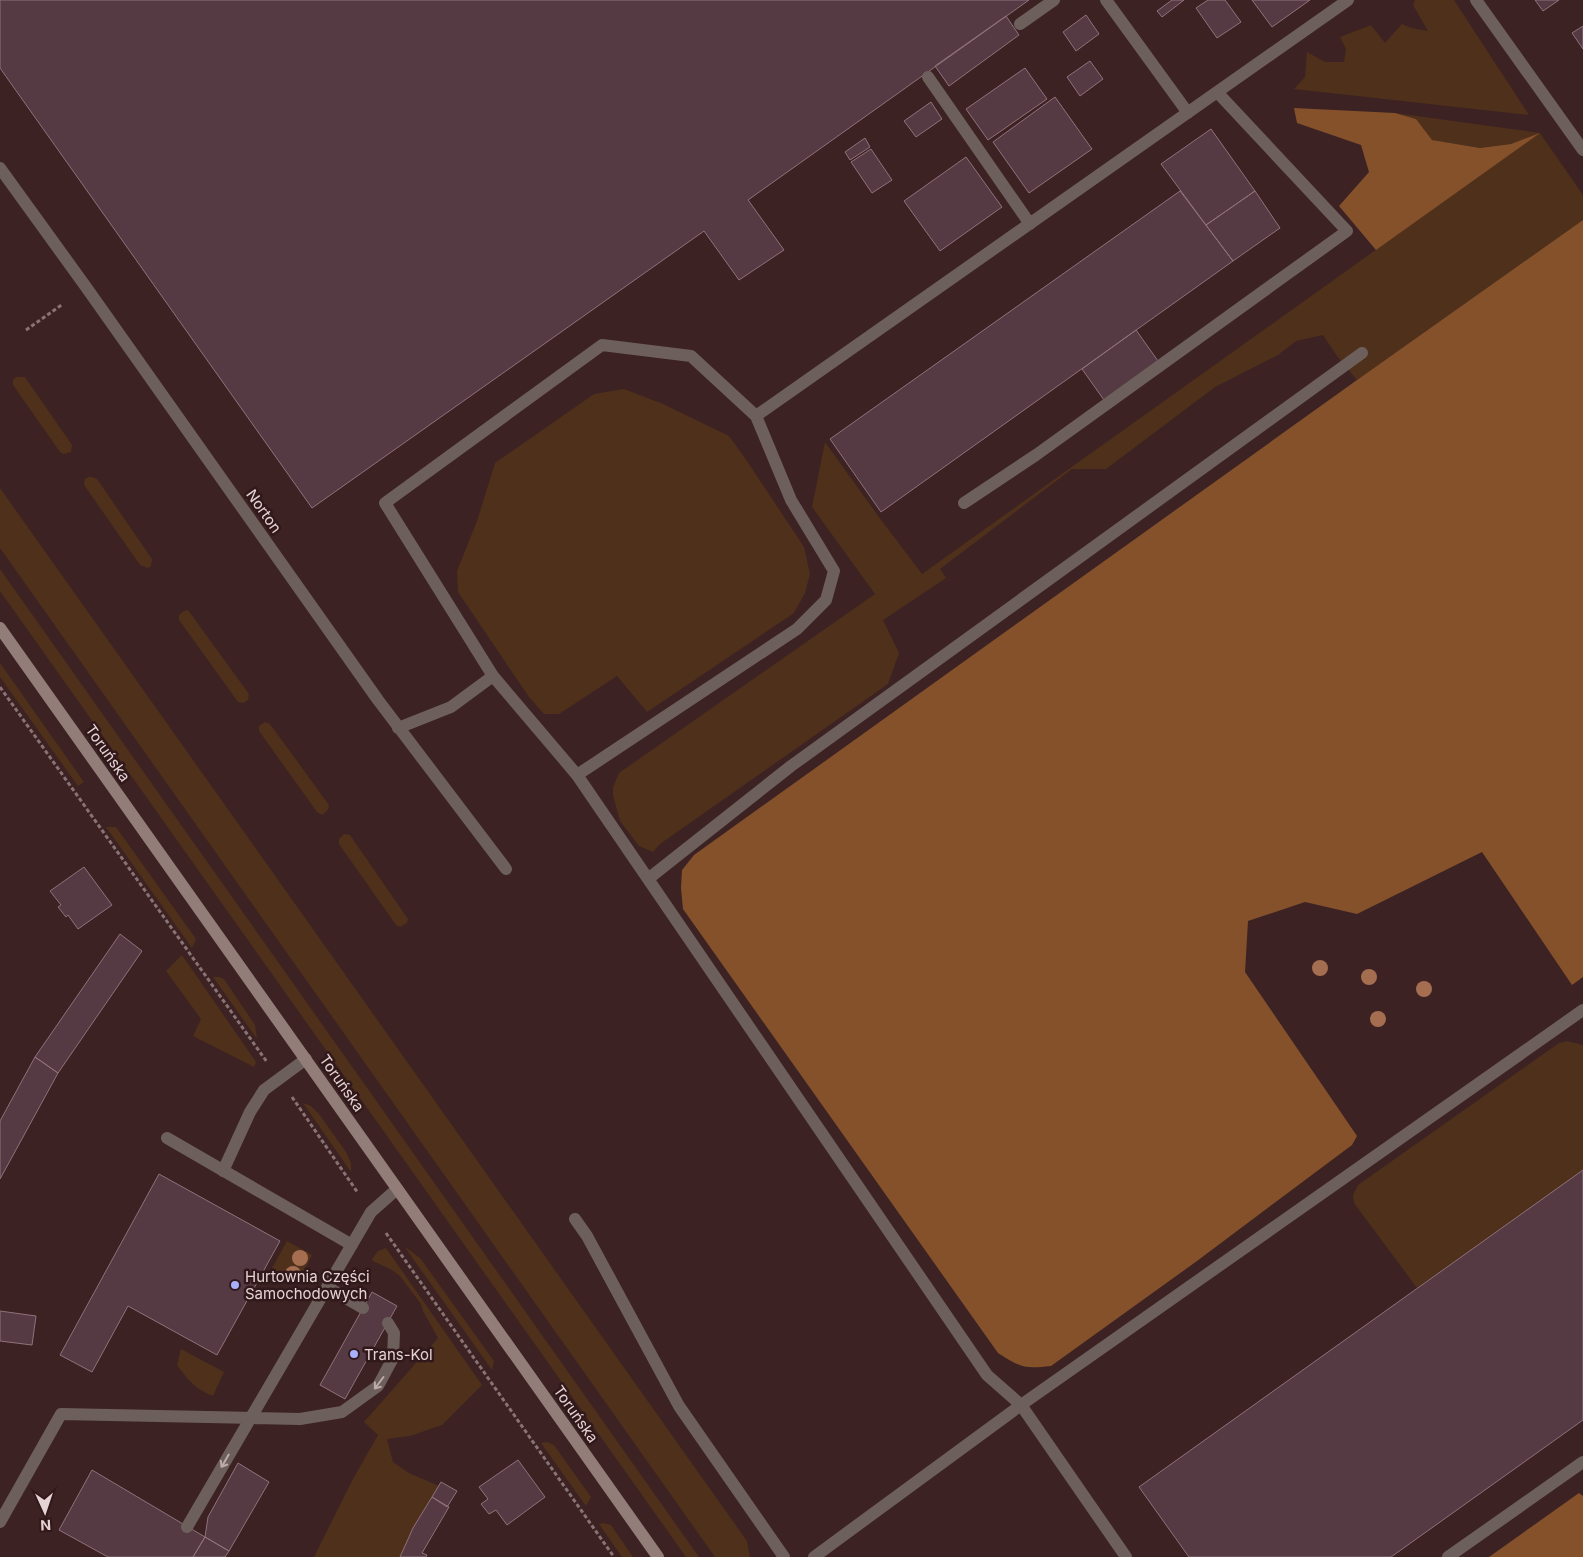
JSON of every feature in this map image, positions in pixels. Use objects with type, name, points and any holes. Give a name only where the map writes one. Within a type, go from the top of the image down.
[{"type":"street","name":"Toruńska","points":[[0,628],[658,1557]]},
{"type":"lane","points":[[1020,24],[1054,0]]},
{"type":"lane","points":[[1106,0],[1188,113]]},
{"type":"lane","points":[[756,416],[1348,0]]},
{"type":"lane","points":[[1476,0],[1583,150]]},
{"type":"lane","points":[[928,77],[1030,224]]},
{"type":"lane","points":[[964,503],[1036,455],[1347,231],[1217,92]]},
{"type":"lane","name":"Norton","points":[[0,168],[398,728],[506,869]]},
{"type":"lane","points":[[577,774],[797,629],[826,600],[834,571],[791,500],[756,416],[691,356],[602,345],[385,503],[493,676],[577,774],[987,1374],[1020,1405],[1126,1557]]},
{"type":"lane","points":[[648,879],[791,766],[1362,353]]},
{"type":"lane","points":[[398,728],[451,707],[493,676]]},
{"type":"lane","points":[[814,1557],[1020,1405],[1583,1010]]},
{"type":"lane","points":[[223,1171],[250,1112],[264,1090],[306,1060]]},
{"type":"lane","points":[[167,1138],[352,1244]]},
{"type":"lane","points":[[187,1526],[371,1212],[397,1189]]},
{"type":"lane","points":[[575,1219],[587,1236],[679,1406],[784,1557]]},
{"type":"lane","points":[[327,1287],[363,1308]]},
{"type":"lane","points":[[0,1522],[61,1414],[300,1420],[342,1412],[378,1386],[393,1358],[394,1333],[388,1323]]},
{"type":"lane","points":[[1448,1557],[1583,1462]]},
{"type":"path","points":[[26,330],[63,304]]},
{"type":"path","points":[[0,687],[257,1048]]},
{"type":"path","points":[[295,1102],[348,1177]]},
{"type":"path","points":[[393,1244],[614,1557]]},
{"type":"shaded area","points":[[1415,0],[1454,0],[1529,115],[1294,89],[1305,77],[1307,52],[1325,62],[1344,62],[1346,49],[1340,37],[1371,25],[1385,43],[1402,24],[1411,28],[1428,31],[1413,5]]},
{"type":"shaded area","points":[[1294,108],[1395,113],[1416,119],[1432,140],[1480,148],[1511,144],[1540,133],[1376,250],[1339,206],[1369,172],[1361,145],[1297,123]]},
{"type":"shaded area","points":[[1395,113],[1540,133],[1583,195],[1583,220],[1357,380],[1323,335],[1296,341],[1278,355],[1215,387],[1106,469],[1072,469],[940,569],[946,578],[883,620],[899,653],[888,684],[660,844],[653,852],[639,846],[620,821],[613,795],[613,787],[619,773],[875,594],[812,507],[825,442],[922,574],[1538,134],[1511,144],[1480,148],[1431,140],[1416,119]]},
{"type":"shaded area","points":[[1583,220],[1583,977],[1572,985],[1482,852],[1357,914],[1305,902],[1248,921],[1245,972],[1357,1136],[1352,1145],[1197,1261],[1051,1366],[1029,1367],[1012,1362],[998,1353],[683,909],[682,870],[694,855]]},
{"type":"shaded area","points":[[16,377],[25,377],[72,445],[71,452],[64,454],[60,452],[13,385],[13,380]]},
{"type":"shaded area","points":[[624,389],[663,404],[729,436],[804,547],[810,574],[805,593],[794,613],[647,712],[617,676],[559,714],[544,714],[529,697],[458,592],[457,571],[477,521],[495,463],[594,394]]},
{"type":"shaded area","points":[[88,477],[97,479],[152,559],[151,566],[148,568],[140,565],[84,485],[85,479]]},
{"type":"shaded area","points":[[0,488],[747,1541],[750,1557],[715,1557],[0,548]]},
{"type":"shaded area","points":[[0,569],[699,1557],[686,1557],[0,591]]},
{"type":"shaded area","points":[[188,610],[249,694],[248,700],[243,703],[238,702],[179,620],[179,615]]},
{"type":"shaded area","points":[[0,663],[84,782],[78,786],[0,677]]},
{"type":"shaded area","points":[[265,722],[270,724],[329,805],[328,810],[322,815],[317,812],[259,731],[259,726]]},
{"type":"shaded area","points":[[106,827],[116,827],[196,939],[192,948]]},
{"type":"shaded area","points":[[344,834],[350,835],[408,919],[407,923],[400,927],[396,925],[339,844],[339,839]]},
{"type":"shaded area","points":[[182,955],[256,1062],[254,1067],[193,1036],[201,1019],[166,971]]},
{"type":"shaded area","points":[[213,977],[224,979],[255,1025],[257,1039]]},
{"type":"shaded area","points":[[1567,1041],[1583,1045],[1583,1170],[1417,1288],[1354,1203],[1353,1195],[1358,1185],[1559,1043]]},
{"type":"shaded area","points":[[303,1103],[311,1106],[319,1114],[346,1152],[351,1163],[351,1172]]},
{"type":"shaded area","points":[[287,1241],[312,1255],[297,1284],[271,1270]]},
{"type":"shaded area","points":[[404,1246],[420,1258],[494,1361],[492,1370]]},
{"type":"shaded area","points":[[386,1248],[482,1385],[442,1425],[410,1436],[387,1439],[393,1462],[409,1473],[439,1486],[413,1528],[400,1557],[314,1557],[353,1479],[378,1435],[364,1422],[438,1338],[421,1304],[400,1276],[373,1261],[372,1259],[378,1251]]},
{"type":"shaded area","points":[[181,1349],[224,1372],[213,1396],[192,1384],[177,1365]]},
{"type":"shaded area","points":[[547,1442],[554,1445],[591,1497],[586,1506],[541,1443]]},
{"type":"shaded area","points":[[1579,1493],[1583,1496],[1583,1557],[1489,1557]]},
{"type":"shaded area","points":[[599,1524],[611,1525],[633,1557],[622,1557]]},
{"type":"building","points":[[0,0],[1029,0],[748,200],[784,250],[739,280],[704,231],[312,508],[0,68]]},
{"type":"building","points":[[1172,0],[1184,0],[1162,17],[1157,11]]},
{"type":"building","points":[[1208,0],[1225,0],[1241,22],[1217,38],[1196,8]]},
{"type":"building","points":[[1252,0],[1310,0],[1272,27]]},
{"type":"building","points":[[1535,0],[1559,0],[1543,11]]},
{"type":"building","points":[[1086,15],[1099,34],[1076,51],[1063,32]]},
{"type":"building","points":[[1006,16],[1019,35],[949,86],[935,66]]},
{"type":"building","points":[[1583,26],[1583,49],[1572,33]]},
{"type":"building","points":[[1090,61],[1103,79],[1080,96],[1067,77]]},
{"type":"building","points":[[1025,68],[1047,99],[988,140],[966,109]]},
{"type":"building","points":[[1055,97],[1092,149],[1029,193],[993,142]]},
{"type":"building","points":[[931,102],[942,119],[916,137],[904,121]]},
{"type":"building","points":[[1211,129],[1255,191],[1206,225],[1161,164]]},
{"type":"building","points":[[865,138],[870,147],[850,160],[845,152]]},
{"type":"building","points":[[871,149],[892,180],[872,193],[851,162]]},
{"type":"building","points":[[966,157],[1002,207],[940,251],[904,201]]},
{"type":"building","points":[[1180,191],[1233,261],[881,512],[830,439]]},
{"type":"building","points":[[1255,191],[1280,228],[1233,261],[1206,225]]},
{"type":"building","points":[[1136,330],[1158,361],[1104,400],[1082,369]]},
{"type":"building","points":[[84,867],[112,905],[78,929],[68,915],[66,917],[58,907],[61,905],[50,891]]},
{"type":"building","points":[[120,934],[142,951],[58,1073],[35,1057]]},
{"type":"building","points":[[35,1057],[58,1073],[0,1179],[0,1121]]},
{"type":"building","points":[[1583,1170],[1583,1420],[1391,1557],[1189,1557],[1139,1487]]},
{"type":"building","points":[[159,1174],[280,1241],[217,1355],[128,1306],[92,1372],[60,1355]]},
{"type":"building","name":"Trans-Kol","points":[[372,1292],[397,1306],[345,1399],[320,1385]]},
{"type":"building","points":[[0,1311],[36,1316],[32,1345],[0,1341]]},
{"type":"building","points":[[518,1460],[545,1497],[507,1525],[496,1510],[489,1514],[481,1504],[488,1499],[479,1487]]},
{"type":"building","points":[[238,1463],[269,1482],[229,1551],[205,1537],[208,1517]]},
{"type":"building","points":[[92,1470],[205,1537],[193,1557],[108,1557],[59,1530]]},
{"type":"building","points":[[441,1482],[457,1491],[447,1507],[432,1497]]},
{"type":"building","points":[[432,1497],[449,1507],[422,1553],[427,1555],[426,1557],[400,1557],[413,1528]]},
{"type":"building","points":[[205,1537],[229,1551],[225,1557],[193,1557]]},
{"type":"place","name":"Hurtownia Części Samochodowych","points":[[235,1285]]},
{"type":"place","name":"Trans-Kol","points":[[354,1354]]}]
